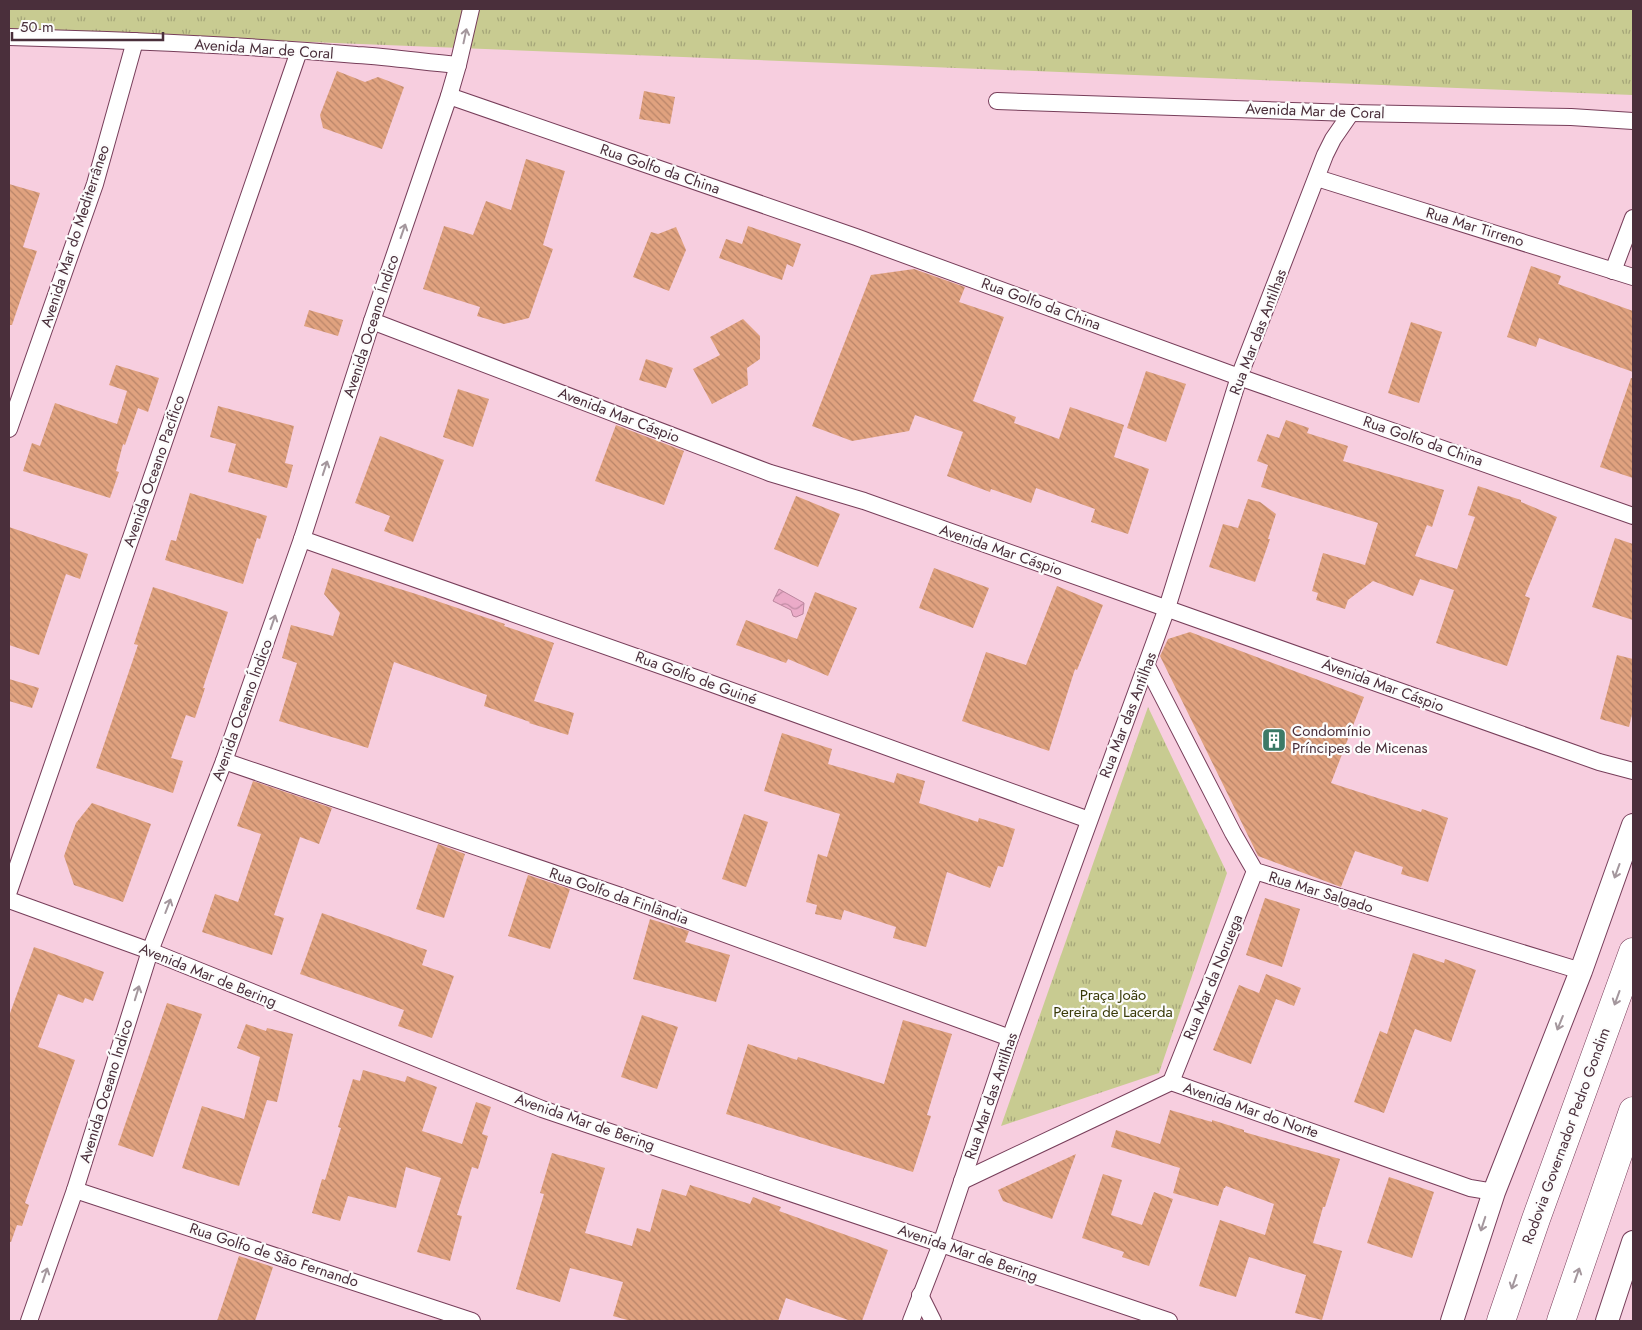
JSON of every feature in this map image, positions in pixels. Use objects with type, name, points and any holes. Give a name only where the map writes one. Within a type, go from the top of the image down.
[{"type":"highway","name":"Rodovia Governador Pedro Gondim","points":[[1501,1321],[1633,952]]},
{"type":"highway","points":[[1561,1321],[1633,1111]]},
{"type":"street","name":"Avenida Oceano Índico","points":[[29,1321],[75,1190],[150,951],[224,761],[302,539],[372,321],[449,96],[471,9]]},
{"type":"street","name":"Avenida Mar de Coral","points":[[9,37],[135,41],[299,51],[458,65]]},
{"type":"street","name":"Avenida Mar do Mediterrâneo","points":[[9,429],[94,184],[135,41]]},
{"type":"street","name":"Avenida Oceano Pacífico","points":[[9,891],[15,854],[299,51]]},
{"type":"street","name":"Rua Golfo da China","points":[[449,96],[856,237],[1239,377],[1633,516]]},
{"type":"street","name":"Avenida Mar de Coral","points":[[997,101],[1351,113],[1571,117],[1633,121]]},
{"type":"street","name":"Rua Mar das Antilhas","points":[[910,1321],[941,1244],[1010,1038],[1147,666],[1239,377],[1333,139],[1351,113]]},
{"type":"street","name":"Rua Mar Tirreno","points":[[1317,178],[1633,277]]},
{"type":"street","points":[[1613,271],[1633,218]]},
{"type":"street","name":"Avenida Mar Cáspio","points":[[372,321],[770,473],[864,501],[1599,762],[1633,771]]},
{"type":"street","name":"Rua Golfo de Guiné","points":[[302,539],[696,678],[1089,820]]},
{"type":"street","name":"Rua Mar Salgado","points":[[1147,666],[1233,833],[1255,871],[1581,971]]},
{"type":"street","name":"Rua Golfo da Finlândia","points":[[224,761],[618,895],[1010,1038]]},
{"type":"street","points":[[1452,1321],[1494,1192],[1581,971],[1633,825]]},
{"type":"street","name":"Rua Mar da Noruega","points":[[1170,1082],[1255,871]]},
{"type":"street","name":"Avenida Mar de Bering","points":[[9,900],[150,951],[542,1109],[1169,1321]]},
{"type":"street","name":"Avenida Mar do Norte","points":[[962,1181],[1170,1082],[1470,1188],[1494,1192]]},
{"type":"street","name":"Rua Golfo de São Fernando","points":[[75,1190],[472,1321]]},
{"type":"street","points":[[1607,1321],[1633,1242]]},
{"type":"street","points":[[920,1295],[933,1321]]},
{"type":"green space","points":[[9,9],[1633,9],[1633,95],[9,30]]},
{"type":"green space","name":"Praça João Pereira de Lacerda","points":[[1148,707],[1227,873],[1159,1073],[1001,1126]]},
{"type":"water","points":[[779,589],[804,603],[803,614],[796,617],[793,616],[791,610],[773,601]]},
{"type":"building","points":[[337,71],[365,82],[378,77],[404,87],[382,149],[323,128],[320,115]]},
{"type":"building","points":[[644,91],[675,97],[670,124],[639,119]]},
{"type":"building","points":[[526,159],[565,171],[543,245],[553,249],[529,318],[504,324],[477,316],[480,307],[423,289],[444,226],[473,235],[486,201],[511,210]]},
{"type":"building","points":[[9,184],[40,193],[23,247],[37,251],[12,325],[9,325]]},
{"type":"building","points":[[748,226],[801,244],[793,267],[787,264],[782,280],[719,258],[726,239],[742,244]]},
{"type":"building","points":[[676,227],[686,250],[669,291],[633,277],[651,232],[658,234]]},
{"type":"building","points":[[1531,266],[1561,276],[1558,284],[1633,311],[1633,372],[1539,338],[1536,347],[1507,337]]},
{"type":"building","points":[[914,269],[965,287],[959,302],[1004,317],[973,401],[1016,417],[1014,423],[1059,439],[1070,407],[1124,425],[1114,457],[1149,469],[1128,534],[1091,522],[1095,509],[1036,488],[1031,503],[991,489],[990,492],[947,476],[963,432],[915,415],[909,431],[852,441],[812,426],[871,275]]},
{"type":"building","points":[[309,310],[343,320],[338,336],[304,326]]},
{"type":"building","points":[[743,319],[760,336],[760,359],[747,368],[748,385],[712,404],[693,369],[720,355],[710,337]]},
{"type":"building","points":[[1411,322],[1442,332],[1419,403],[1388,393]]},
{"type":"building","points":[[646,359],[673,368],[666,388],[639,380]]},
{"type":"building","points":[[116,365],[159,378],[148,412],[138,408],[125,445],[123,444],[116,471],[119,472],[110,498],[23,471],[32,443],[40,446],[55,403],[117,424],[127,391],[109,385]]},
{"type":"building","points":[[1146,371],[1186,384],[1166,442],[1127,428]]},
{"type":"building","points":[[1631,378],[1633,378],[1633,478],[1600,467]]},
{"type":"building","points":[[458,389],[489,399],[473,447],[443,437]]},
{"type":"building","points":[[218,406],[294,426],[285,463],[293,465],[287,488],[228,472],[236,444],[210,437]]},
{"type":"building","points":[[1286,420],[1309,428],[1307,433],[1348,446],[1343,461],[1444,490],[1432,527],[1427,525],[1415,556],[1457,569],[1475,517],[1468,515],[1478,486],[1521,500],[1521,502],[1557,517],[1525,596],[1530,598],[1507,666],[1436,643],[1454,590],[1420,579],[1413,596],[1373,581],[1348,600],[1345,609],[1316,600],[1318,593],[1312,591],[1323,553],[1365,565],[1378,523],[1261,487],[1268,465],[1257,461],[1267,434],[1279,438]]},
{"type":"building","points":[[616,425],[684,451],[664,505],[595,481]]},
{"type":"building","points":[[380,436],[444,460],[413,542],[384,531],[390,516],[355,503]]},
{"type":"building","points":[[190,493],[267,516],[260,539],[257,538],[243,584],[165,560],[171,540],[176,541]]},
{"type":"building","points":[[796,496],[840,514],[818,567],[774,549]]},
{"type":"building","points":[[1248,499],[1260,502],[1276,514],[1268,539],[1270,539],[1255,582],[1209,567],[1223,524],[1238,528]]},
{"type":"building","points":[[9,527],[88,554],[80,579],[66,574],[39,655],[9,645]]},
{"type":"building","points":[[1615,538],[1633,544],[1633,620],[1592,607]]},
{"type":"building","points":[[332,568],[505,624],[504,626],[554,643],[534,701],[574,713],[568,735],[484,706],[487,695],[394,662],[368,748],[279,721],[297,663],[282,658],[291,625],[333,636],[340,613],[324,594]]},
{"type":"building","points":[[934,568],[989,588],[973,628],[919,608]]},
{"type":"building","points":[[1057,586],[1103,605],[1077,670],[1075,669],[1049,751],[962,721],[986,652],[1026,665]]},
{"type":"building","points":[[153,587],[228,612],[195,718],[186,715],[171,758],[183,761],[173,793],[96,768],[138,645],[134,644]]},
{"type":"building","points":[[815,592],[857,608],[828,676],[788,659],[786,663],[736,645],[746,620],[797,639]]},
{"type":"building","name":"Condomínio Príncipes de Micenas","points":[[1190,632],[1364,697],[1331,783],[1421,812],[1422,809],[1448,818],[1428,882],[1401,874],[1403,867],[1355,851],[1341,887],[1258,856],[1160,656],[1168,639]]},
{"type":"building","points":[[1617,655],[1633,659],[1633,710],[1629,727],[1600,719]]},
{"type":"building","points":[[9,679],[39,688],[32,708],[9,701]]},
{"type":"building","points":[[782,733],[832,749],[828,764],[894,783],[897,773],[925,781],[919,803],[978,822],[979,818],[1015,829],[1003,867],[998,866],[990,888],[947,872],[926,947],[893,938],[896,927],[844,910],[841,920],[815,914],[817,905],[806,902],[818,854],[827,857],[840,814],[764,791]]},
{"type":"building","points":[[253,781],[332,808],[319,844],[300,837],[274,915],[284,918],[272,955],[202,932],[215,894],[238,902],[261,834],[237,826]]},
{"type":"building","points":[[92,803],[151,824],[123,902],[74,885],[64,856],[76,823]]},
{"type":"building","points":[[744,814],[768,822],[746,887],[722,879]]},
{"type":"building","points":[[438,844],[465,854],[444,918],[416,909]]},
{"type":"building","points":[[528,875],[570,889],[550,949],[508,936]]},
{"type":"building","points":[[1265,898],[1300,909],[1282,967],[1246,955]]},
{"type":"building","points":[[322,913],[427,950],[422,965],[454,976],[432,1038],[398,1026],[404,1010],[300,974]]},
{"type":"building","points":[[650,919],[689,931],[685,942],[730,955],[716,1002],[633,979]]},
{"type":"building","points":[[34,947],[104,972],[93,1001],[85,998],[83,1003],[58,994],[38,1047],[75,1060],[25,1203],[29,1205],[22,1226],[17,1225],[11,1242],[9,1242],[9,1016]]},
{"type":"building","points":[[1413,953],[1444,963],[1445,959],[1476,970],[1451,1042],[1415,1029],[1384,1113],[1354,1102],[1380,1031],[1387,1034]]},
{"type":"building","points":[[1266,974],[1301,988],[1294,1006],[1276,999],[1251,1064],[1213,1050],[1239,985],[1259,993]]},
{"type":"building","points":[[167,1003],[202,1014],[153,1157],[118,1145]]},
{"type":"building","points":[[642,1015],[678,1027],[657,1089],[621,1077]]},
{"type":"building","points":[[903,1020],[952,1034],[927,1115],[931,1116],[913,1172],[726,1114],[748,1044],[797,1060],[798,1057],[884,1084]]},
{"type":"building","points":[[246,1024],[266,1031],[267,1028],[293,1034],[277,1102],[267,1100],[239,1186],[182,1168],[202,1106],[244,1119],[260,1057],[237,1048]]},
{"type":"building","points":[[363,1070],[405,1082],[407,1076],[437,1087],[422,1131],[462,1144],[476,1102],[491,1107],[482,1134],[488,1136],[478,1169],[472,1167],[457,1215],[462,1216],[450,1261],[417,1252],[441,1178],[406,1167],[396,1208],[348,1196],[340,1221],[312,1213],[322,1179],[325,1180],[341,1128],[338,1127],[353,1079],[360,1081]]},
{"type":"building","points":[[1170,1110],[1212,1122],[1212,1120],[1244,1130],[1244,1132],[1340,1159],[1313,1243],[1342,1251],[1322,1320],[1295,1313],[1306,1275],[1249,1257],[1236,1297],[1199,1286],[1220,1220],[1265,1235],[1274,1204],[1226,1186],[1218,1206],[1173,1193],[1180,1168],[1111,1147],[1116,1130],[1160,1144]]},
{"type":"building","points":[[552,1153],[605,1168],[585,1233],[632,1246],[637,1228],[650,1232],[662,1189],[686,1196],[690,1185],[750,1204],[753,1197],[781,1207],[779,1211],[888,1250],[862,1321],[851,1321],[786,1298],[778,1321],[631,1321],[613,1316],[623,1282],[570,1268],[560,1302],[516,1289],[544,1194],[540,1193]]},
{"type":"building","points":[[1076,1154],[1052,1219],[1003,1201],[998,1190]]},
{"type":"building","points":[[1103,1174],[1122,1180],[1111,1215],[1142,1225],[1154,1192],[1173,1199],[1149,1266],[1122,1257],[1124,1252],[1082,1238]]},
{"type":"building","points":[[1389,1177],[1434,1192],[1412,1258],[1367,1243]]},
{"type":"building","points":[[239,1256],[273,1267],[255,1321],[217,1321]]},
{"type":"place","name":"Condomínio Príncipes de Micenas","points":[[1274,740]]}]
